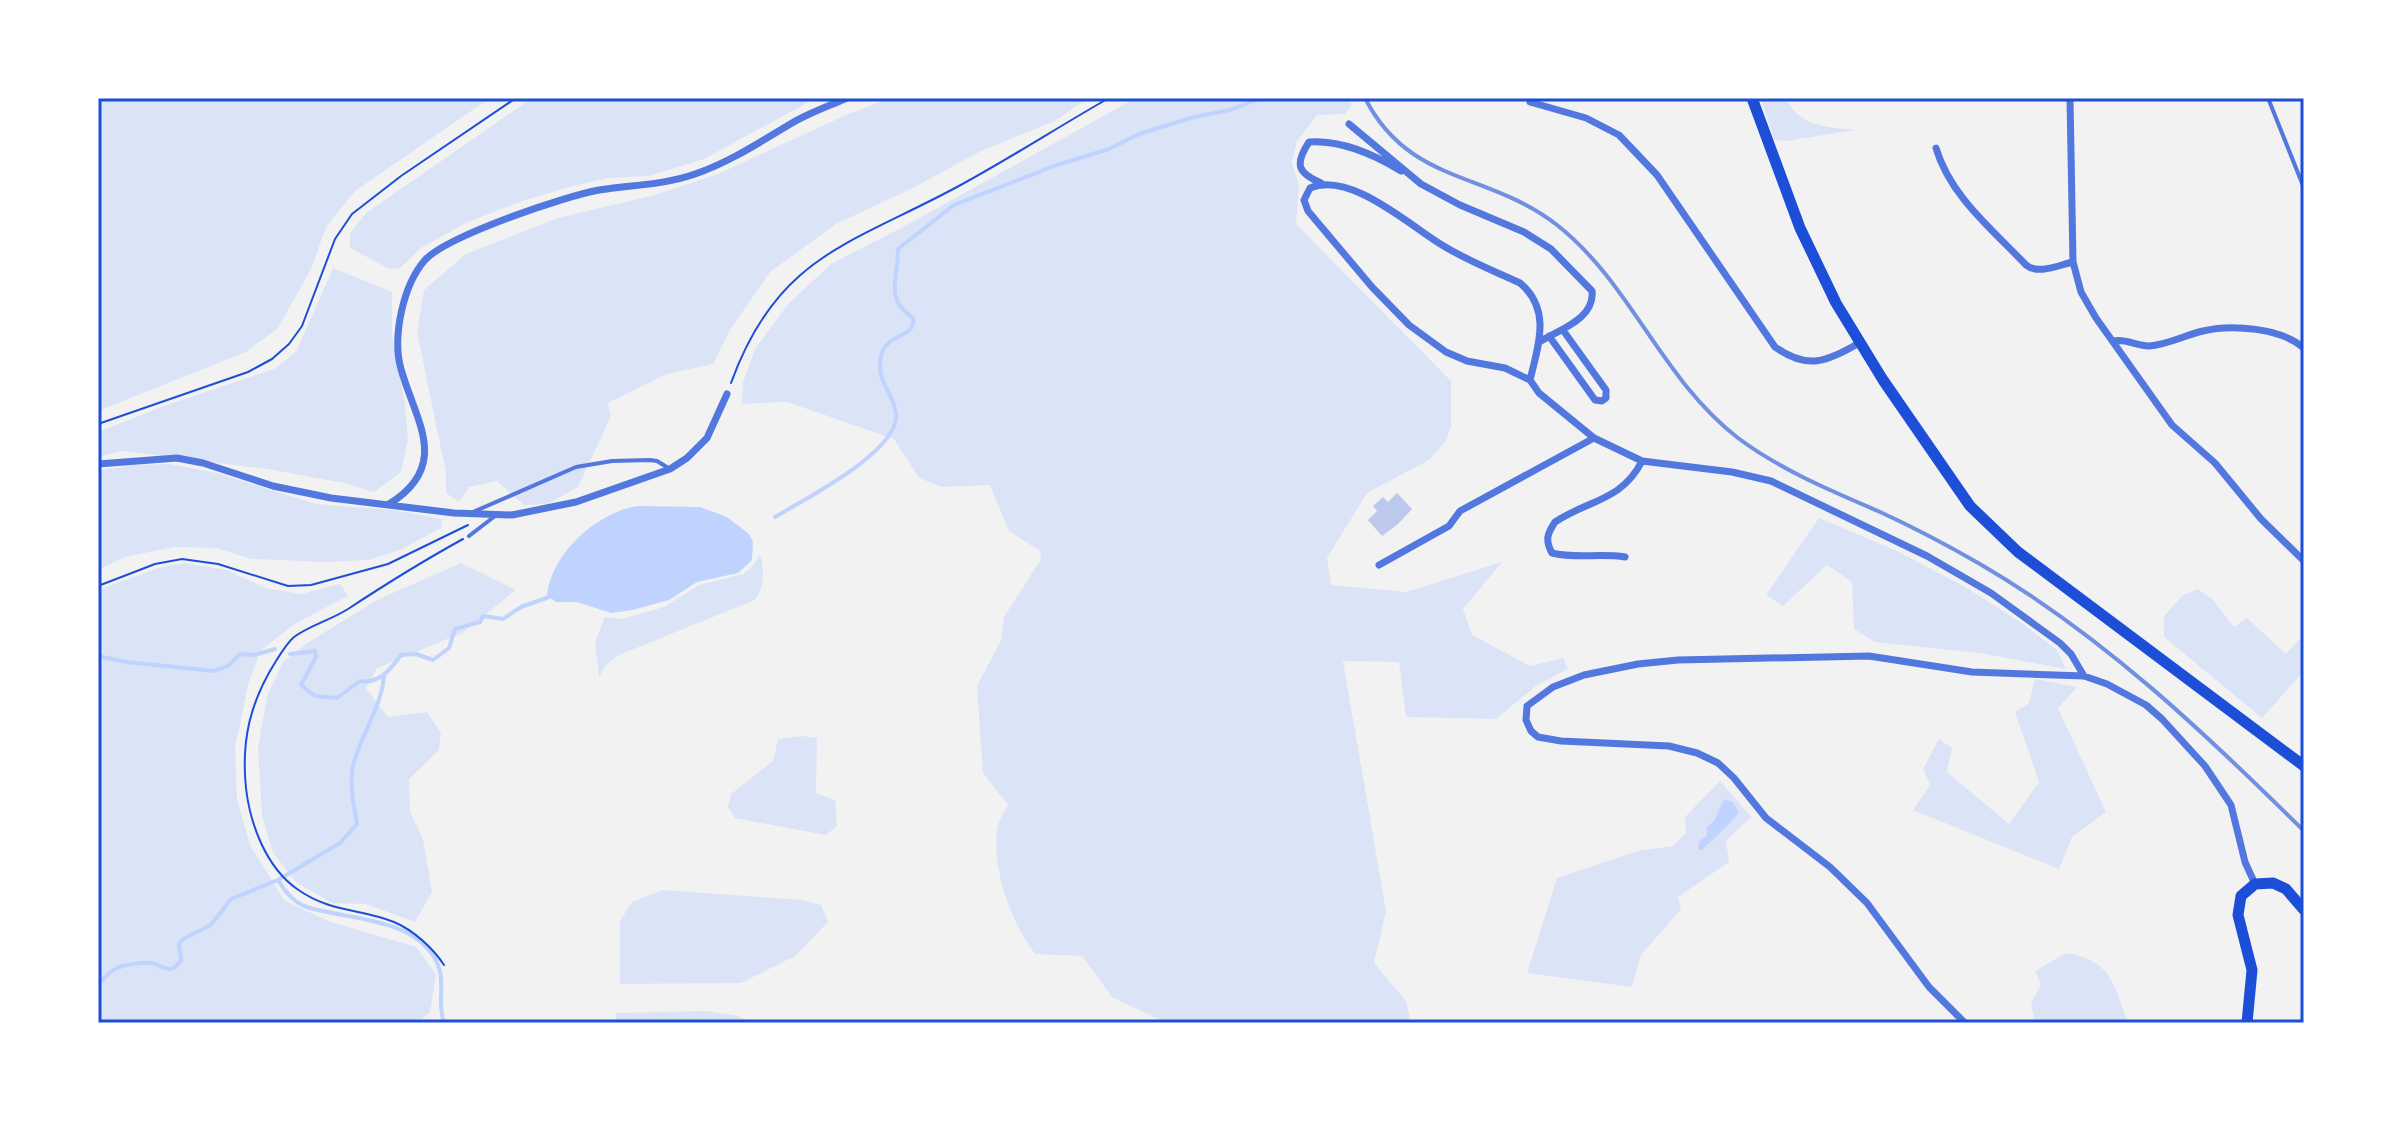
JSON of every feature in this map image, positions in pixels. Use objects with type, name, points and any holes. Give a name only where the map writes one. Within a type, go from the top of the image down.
[{"type":"main road","points":[[1752,98],[1773,162],[1808,247],[1859,343],[1949,478],[1992,529],[2018,552],[2304,766]]},
{"type":"main road","points":[[2247,1023],[2252,970],[2238,909],[2241,896],[2255,884],[2277,884],[2304,910]]},
{"type":"street","points":[[389,504],[410,487],[424,453],[423,430],[401,369],[398,351],[407,292],[419,267],[433,252],[461,237],[575,196],[686,177],[748,150],[800,119],[847,98]]},
{"type":"street","points":[[2070,98],[2073,262],[2081,292],[2172,425],[2215,463],[2261,519],[2304,561]]},
{"type":"street","points":[[1530,102],[1586,118],[1619,135],[1649,164],[1775,347],[1792,359],[1812,361],[1835,358],[1859,343]]},
{"type":"street","points":[[1349,124],[1421,184]]},
{"type":"street","points":[[1530,380],[1545,339],[1588,313],[1593,300],[1592,291],[1551,249],[1524,232],[1460,205],[1371,152],[1321,141],[1309,142],[1301,154],[1299,166],[1305,176],[1350,189],[1385,207],[1454,252],[1520,283],[1534,299],[1545,339],[1595,400],[1602,401],[1606,398],[1606,390],[1565,333]]},
{"type":"street","points":[[1936,148],[1957,191],[2026,265],[2038,270],[2073,262]]},
{"type":"street","points":[[1321,183],[1310,188],[1304,200],[1308,211],[1372,287],[1409,325],[1446,352],[1467,361],[1505,368],[1530,380],[1539,393],[1594,438],[1642,461],[1732,472],[1771,481],[1927,556],[1991,593],[2060,643],[2071,654],[2084,676]]},
{"type":"street","points":[[2113,341],[2121,339],[2150,346],[2201,331],[2224,328],[2281,336],[2304,348]]},
{"type":"street","points":[[98,464],[177,458],[306,493],[495,516],[576,502],[670,469],[695,452],[707,438],[727,394]]},
{"type":"street","points":[[1379,565],[1449,526],[1460,511],[1594,438]]},
{"type":"street","points":[[1625,557],[1560,555],[1552,553],[1546,542],[1548,531],[1555,522],[1618,492],[1635,475],[1642,461]]},
{"type":"street","points":[[1965,1023],[1929,987],[1867,903],[1830,867],[1766,818],[1718,763],[1697,753],[1669,746],[1561,741],[1538,737],[1531,731],[1525,711],[1531,702],[1545,692],[1584,675],[1638,664],[1694,659],[1869,656],[1972,672],[2084,676],[2107,684],[2146,705],[2205,766],[2231,805],[2245,862],[2255,884]]},
{"type":"lane","points":[[2268,98],[2304,188]]},
{"type":"lane","points":[[469,515],[485,505],[586,465],[650,460],[661,462],[670,469]]},
{"type":"lane","points":[[469,536],[495,516]]},
{"type":"path","points":[[98,424],[248,372],[272,359],[289,344],[302,326],[335,239],[352,214],[401,176],[516,98]]},
{"type":"path","points":[[727,394],[744,347],[756,326],[777,298],[805,270],[842,244],[997,165],[1109,98]]},
{"type":"path","points":[[98,586],[155,564],[182,559],[218,564],[288,586],[311,585],[388,564],[483,516]]},
{"type":"path","points":[[444,965],[434,950],[395,922],[319,903],[286,881],[272,862],[253,825],[247,802],[244,749],[245,733],[256,699],[270,671],[293,638],[336,617],[395,577],[469,536]]},
{"type":"shaded area","points":[[98,98],[490,98],[355,191],[326,227],[311,269],[278,328],[246,352],[98,411]]},
{"type":"shaded area","points":[[532,98],[816,98],[704,159],[649,176],[608,178],[573,186],[468,222],[421,248],[400,268],[390,269],[350,248],[350,233],[366,213]]},
{"type":"shaded area","points":[[890,98],[1088,98],[1055,121],[981,151],[915,187],[836,224],[770,272],[730,330],[713,364],[667,374],[608,403],[611,416],[578,487],[548,504],[524,505],[497,481],[469,487],[459,502],[446,493],[446,473],[417,332],[424,290],[466,254],[558,218],[655,195],[718,174]]},
{"type":"shaded area","points":[[1136,98],[1349,98],[1352,105],[1345,114],[1317,115],[1297,141],[1292,162],[1299,186],[1296,224],[1451,381],[1451,426],[1446,441],[1429,460],[1367,493],[1327,558],[1331,585],[1406,592],[1502,562],[1463,609],[1472,635],[1530,666],[1563,658],[1568,669],[1537,685],[1496,719],[1406,717],[1399,662],[1343,661],[1386,911],[1374,963],[1406,1001],[1411,1023],[1166,1023],[1112,997],[1082,956],[1035,954],[1010,909],[999,873],[996,838],[999,822],[1008,805],[983,773],[977,686],[1001,640],[1004,617],[1041,559],[1040,551],[1009,531],[990,485],[942,487],[919,478],[894,439],[787,402],[742,404],[743,382],[755,349],[788,304],[831,264]]},
{"type":"shaded area","points":[[1761,98],[1785,98],[1799,115],[1815,124],[1855,130],[1787,141],[1774,140]]},
{"type":"shaded area","points":[[333,268],[392,292],[392,335],[405,404],[408,440],[401,472],[374,492],[344,483],[267,469],[123,451],[98,457],[98,432],[274,369],[296,352]]},
{"type":"shaded area","points":[[170,464],[216,473],[317,504],[393,510],[442,519],[441,528],[402,549],[369,560],[251,559],[216,548],[174,547],[125,557],[98,570],[98,471]]},
{"type":"shaded area","points":[[1819,518],[1897,551],[1967,588],[2057,650],[2066,669],[1979,653],[1875,642],[1854,629],[1852,582],[1827,565],[1783,606],[1766,595]]},
{"type":"shaded area","points":[[760,555],[763,579],[755,600],[619,655],[606,665],[599,677],[595,642],[605,617],[622,619],[664,607],[699,585],[743,574]]},
{"type":"shaded area","points":[[184,563],[227,570],[265,588],[301,594],[340,584],[348,596],[296,623],[260,651],[248,685],[235,748],[237,799],[250,845],[284,900],[328,921],[416,947],[436,974],[430,1012],[417,1023],[98,1023],[98,590],[158,568]]},
{"type":"shaded area","points":[[461,563],[516,590],[462,633],[377,668],[366,688],[388,717],[427,712],[441,733],[439,750],[409,779],[410,812],[423,839],[432,892],[415,922],[366,904],[332,903],[296,882],[273,853],[262,816],[258,748],[267,696],[283,662],[309,642],[377,600]]},
{"type":"shaded area","points":[[2198,589],[2212,599],[2234,627],[2247,618],[2286,654],[2304,634],[2304,671],[2262,718],[2164,637],[2164,616],[2182,596]]},
{"type":"shaded area","points":[[2035,679],[2077,687],[2058,708],[2106,812],[2072,837],[2059,869],[1913,810],[1930,785],[1923,769],[1939,739],[1952,748],[1947,772],[2009,824],[2039,782],[2015,712],[2029,703]]},
{"type":"shaded area","points":[[817,738],[816,793],[835,800],[837,826],[826,835],[735,818],[728,807],[731,794],[773,761],[778,739]]},
{"type":"shaded area","points":[[1720,781],[1751,817],[1726,841],[1729,862],[1678,897],[1681,909],[1641,955],[1632,987],[1527,973],[1557,878],[1638,851],[1673,846],[1686,833],[1685,817]]},
{"type":"shaded area","points":[[663,890],[802,900],[821,905],[828,922],[795,956],[741,983],[620,984],[620,921],[632,902]]},
{"type":"shaded area","points":[[2066,953],[2081,956],[2102,968],[2114,986],[2128,1023],[2035,1023],[2031,1003],[2041,985],[2035,971]]},
{"type":"shaded area","points":[[707,1011],[739,1016],[750,1023],[616,1023],[616,1013]]},
{"type":"water","points":[[637,506],[700,507],[727,517],[749,534],[753,542],[752,560],[738,573],[697,582],[669,600],[632,610],[611,613],[577,602],[556,602],[547,595],[557,564],[578,537],[606,517]]},
{"type":"water","points":[[1724,799],[1733,802],[1739,813],[1702,850],[1698,849],[1700,840],[1707,836],[1707,827],[1714,821]]},
{"type":"building","points":[[1397,493],[1412,509],[1382,536],[1368,520],[1377,511],[1373,506],[1383,497],[1388,502]]},
{"type":"waterway","points":[[775,517],[848,473],[883,443],[893,428],[896,413],[882,380],[881,356],[889,343],[913,325],[913,318],[895,295],[898,249],[954,205],[1054,166],[1109,149],[1139,134],[1194,117],[1230,110],[1261,98]]},
{"type":"waterway","points":[[290,654],[315,651],[316,657],[301,685],[315,696],[337,698],[360,681],[373,680],[384,674],[401,655],[416,654],[433,660],[449,648],[455,629],[480,622],[483,616],[503,619],[521,607],[549,597]]},
{"type":"waterway","points":[[98,656],[214,671],[228,666],[240,654],[254,655],[275,649]]},
{"type":"waterway","points":[[98,984],[112,971],[126,965],[148,963],[172,969],[181,960],[179,944],[183,939],[211,925],[231,899],[278,880],[340,843],[357,824],[352,788],[353,766],[379,699],[384,676]]},
{"type":"waterway","points":[[278,880],[292,898],[304,906],[375,921],[409,934],[423,944],[438,965],[444,1023]]},
{"type":"railway","points":[[1365,98],[1383,126],[1404,147],[1427,162],[1531,208],[1583,248],[1606,274],[1688,388],[1738,438],[1788,470],[1891,517],[1955,550],[2025,592],[2151,687],[2304,831]]}]
